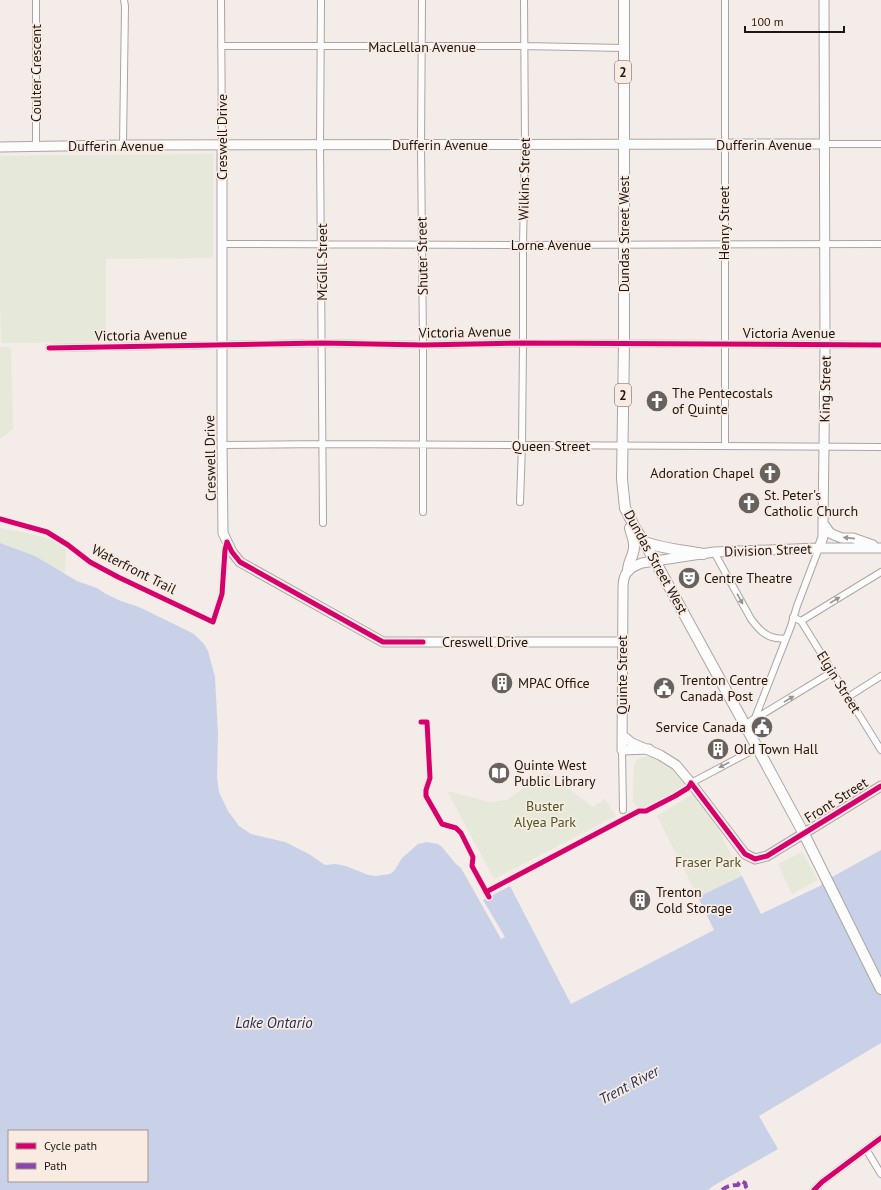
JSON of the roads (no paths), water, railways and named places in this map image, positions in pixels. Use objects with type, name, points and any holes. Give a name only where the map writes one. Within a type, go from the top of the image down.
[{"type":"main road","name":"Dundas Street West","points":[[624,0],[623,498],[628,516],[655,562],[804,834],[881,989]]},
{"type":"main road","points":[[628,516],[634,546],[634,551],[628,563],[628,571]]},
{"type":"main road","points":[[642,541],[665,549],[703,554]]},
{"type":"street","name":"Coulter Crescent","points":[[36,0],[36,146]]},
{"type":"street","points":[[123,145],[124,0]]},
{"type":"street","name":"Creswell Drive","points":[[221,0],[223,533],[232,552],[240,562],[383,642],[622,642]]},
{"type":"street","name":"McGill Street","points":[[321,0],[320,145],[322,244],[323,523]]},
{"type":"street","name":"Shuter Street","points":[[422,0],[421,245],[423,345],[423,512]]},
{"type":"street","name":"Wilkins Street","points":[[520,502],[522,445],[525,145],[524,0]]},
{"type":"street","name":"Henry Street","points":[[725,0],[725,446]]},
{"type":"street","name":"King Street","points":[[755,718],[786,639],[823,537],[825,345],[824,0]]},
{"type":"street","name":"MacLellan Avenue","points":[[221,46],[524,46],[623,48]]},
{"type":"street","name":"Dufferin Avenue","points":[[0,147],[123,145],[881,144]]},
{"type":"street","name":"Lorne Avenue","points":[[222,244],[881,244]]},
{"type":"street","name":"Victoria Avenue","points":[[49,348],[322,343],[423,345],[523,343],[725,345],[881,344]]},
{"type":"street","name":"Queen Street","points":[[222,445],[322,444],[881,447]]},
{"type":"street","points":[[823,523],[830,533],[834,535],[842,538],[853,538],[880,548]]},
{"type":"street","name":"Division Street","points":[[655,562],[714,552],[819,548],[880,548]]},
{"type":"street","points":[[714,552],[754,623],[765,635],[786,639]]},
{"type":"street","points":[[628,571],[642,563],[655,562]]},
{"type":"street","name":"Quinte Street","points":[[623,810],[623,580],[628,571]]},
{"type":"street","points":[[793,617],[801,621],[881,572]]},
{"type":"street","name":"Elgin Street","points":[[801,621],[881,750]]},
{"type":"street","points":[[745,725],[832,672]]},
{"type":"street","points":[[848,697],[881,676]]},
{"type":"street","name":"Front Street","points":[[622,735],[632,743],[649,749],[676,765],[692,783],[745,854],[755,859],[768,856],[881,786]]},
{"type":"street","points":[[692,783],[757,748]]},
{"type":"street","points":[[622,750],[649,749]]},
{"type":"street","points":[[814,1190],[822,1182],[881,1138]]},
{"type":"street","points":[[866,1149],[881,1174]]},
{"type":"water","name":"Lake Ontario","points":[[0,543],[35,556],[77,581],[97,588],[106,594],[139,607],[182,628],[194,634],[204,644],[208,651],[215,677],[218,734],[217,777],[219,792],[228,811],[239,826],[251,834],[285,842],[309,854],[325,865],[335,864],[346,866],[368,875],[376,876],[390,874],[394,871],[402,858],[418,844],[427,842],[438,844],[461,868],[501,939],[505,937],[483,900],[510,886],[571,1004],[714,930],[698,897],[742,876],[761,914],[822,885],[821,883],[881,850],[881,1043],[759,1116],[778,1149],[708,1190],[0,1190]]},
{"type":"place","name":"The Pentecostals of Quinte","points":[[657,401]]},
{"type":"place","name":"Adoration Chapel","points":[[770,473]]},
{"type":"place","name":"St. Peter's Catholic Church","points":[[749,503]]},
{"type":"place","name":"Centre Theatre","points":[[689,578]]},
{"type":"place","name":"MPAC Office","points":[[502,683]]},
{"type":"place","name":"Trenton Centre Canada Post","points":[[664,688]]},
{"type":"place","name":"Service Canada","points":[[762,727]]},
{"type":"place","name":"Old Town Hall","points":[[718,749]]},
{"type":"place","name":"Quinte West Public Library","points":[[499,773]]},
{"type":"place","name":"Trenton Cold Storage","points":[[640,900]]},
{"type":"park label","name":"Buster Alyea Park","points":[[545,814]]},
{"type":"park label","name":"Fraser Park","points":[[708,862]]},
{"type":"water label","name":"Trent River","points":[[629,1085]]}]
